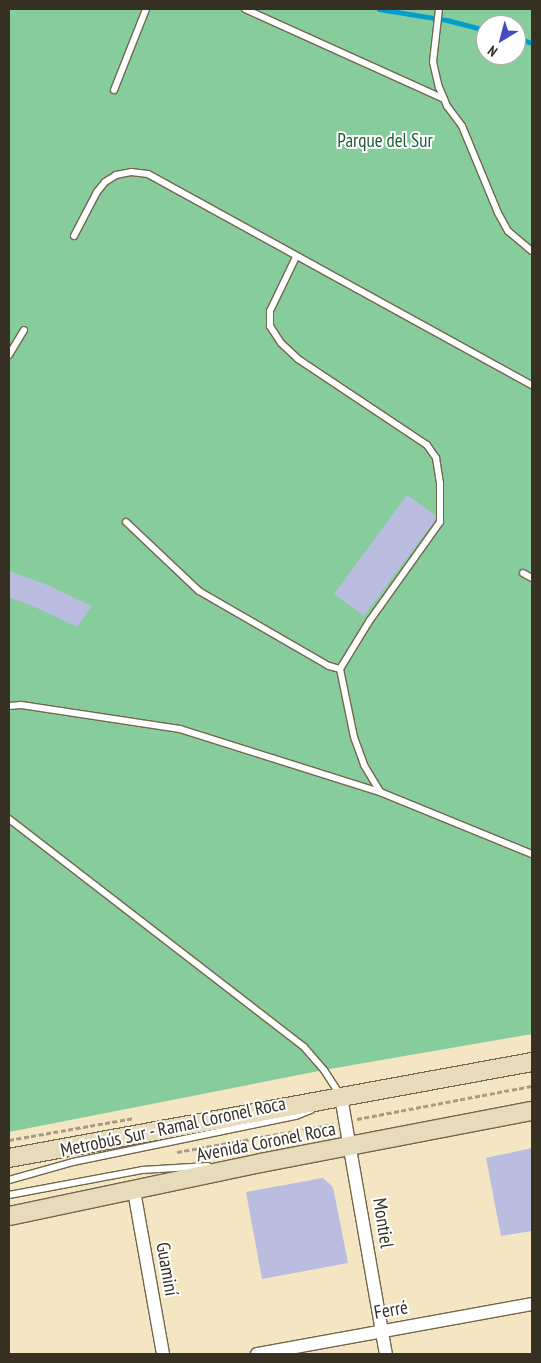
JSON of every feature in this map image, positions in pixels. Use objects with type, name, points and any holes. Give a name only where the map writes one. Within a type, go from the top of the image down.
[{"type":"main road","name":"Avenida Coronel Roca","points":[[9,1158],[532,1062]]},
{"type":"main road","name":"Avenida Coronel Roca","points":[[9,1216],[261,1163],[532,1111]]},
{"type":"street","name":"Montiel","points":[[341,1097],[386,1354]]},
{"type":"street","name":"Guaminí","points":[[134,1191],[163,1354]]},
{"type":"street","name":"Ferré","points":[[256,1354],[532,1304]]},
{"type":"lane","points":[[114,90],[146,9]]},
{"type":"lane","points":[[246,9],[444,99]]},
{"type":"lane","points":[[439,10],[433,62],[444,99],[462,126],[498,213],[508,231],[532,250]]},
{"type":"lane","points":[[74,236],[97,192],[105,182],[116,175],[131,172],[148,174],[532,385]]},
{"type":"lane","points":[[296,257],[274,299],[270,311],[270,326],[281,343],[298,359],[427,445],[436,458],[440,483],[440,522],[370,620],[340,669],[354,737],[364,765],[380,792]]},
{"type":"lane","points":[[9,355],[24,330]]},
{"type":"lane","points":[[126,522],[199,592],[329,666],[340,669]]},
{"type":"lane","points":[[523,573],[532,578]]},
{"type":"lane","points":[[9,706],[21,706],[180,729],[380,792],[532,854]]},
{"type":"lane","points":[[9,819],[304,1046],[324,1070],[341,1097]]},
{"type":"lane","name":"Metrobús Sur - Ramal Coronel Roca","points":[[9,1180],[73,1162],[296,1116],[341,1097]]},
{"type":"lane","name":"Metrobús Sur - Ramal Coronel Roca","points":[[9,1194],[142,1170],[261,1163]]},
{"type":"path","points":[[172,1153],[532,1086]]},
{"type":"green space","name":"Parque del Sur","points":[[9,9],[532,9],[532,1034],[324,1070],[9,1132]]},
{"type":"building","points":[[407,495],[435,515],[435,520],[364,616],[334,594]]},
{"type":"building","points":[[9,571],[45,584],[92,606],[77,627],[9,597]]},
{"type":"building","points":[[532,1148],[532,1231],[501,1236],[486,1158]]},
{"type":"building","points":[[323,1178],[333,1187],[348,1263],[262,1279],[246,1192]]},
{"type":"waterway","points":[[379,9],[447,20],[476,27]]},
{"type":"waterway","points":[[526,41],[532,43]]}]
